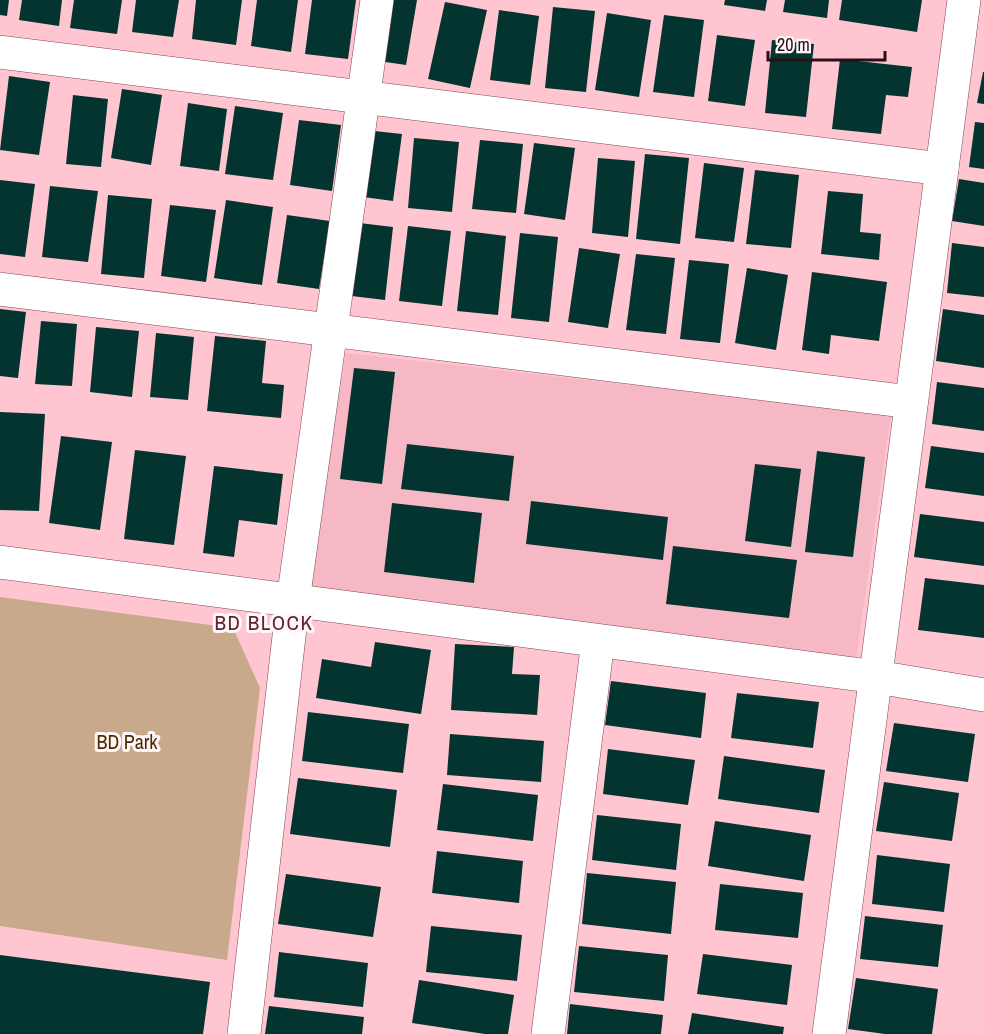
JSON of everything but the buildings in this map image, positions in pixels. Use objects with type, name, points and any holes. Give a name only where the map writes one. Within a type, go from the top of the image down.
[{"type":"street","points":[[244,1034],[293,601],[377,0]]},
{"type":"street","points":[[829,1034],[964,0]]},
{"type":"street","points":[[0,52],[942,169]]},
{"type":"street","points":[[0,289],[911,402]]},
{"type":"street","points":[[0,562],[877,677],[984,695]]},
{"type":"street","points":[[548,1034],[598,641]]},
{"type":"shaded area","points":[[346,353],[891,414],[856,659],[309,586]]},
{"type":"green space","name":"BD Park","points":[[0,597],[233,628],[260,688],[227,960],[0,926]]},
{"type":"district","name":"BD BLOCK","points":[[264,622]]}]
